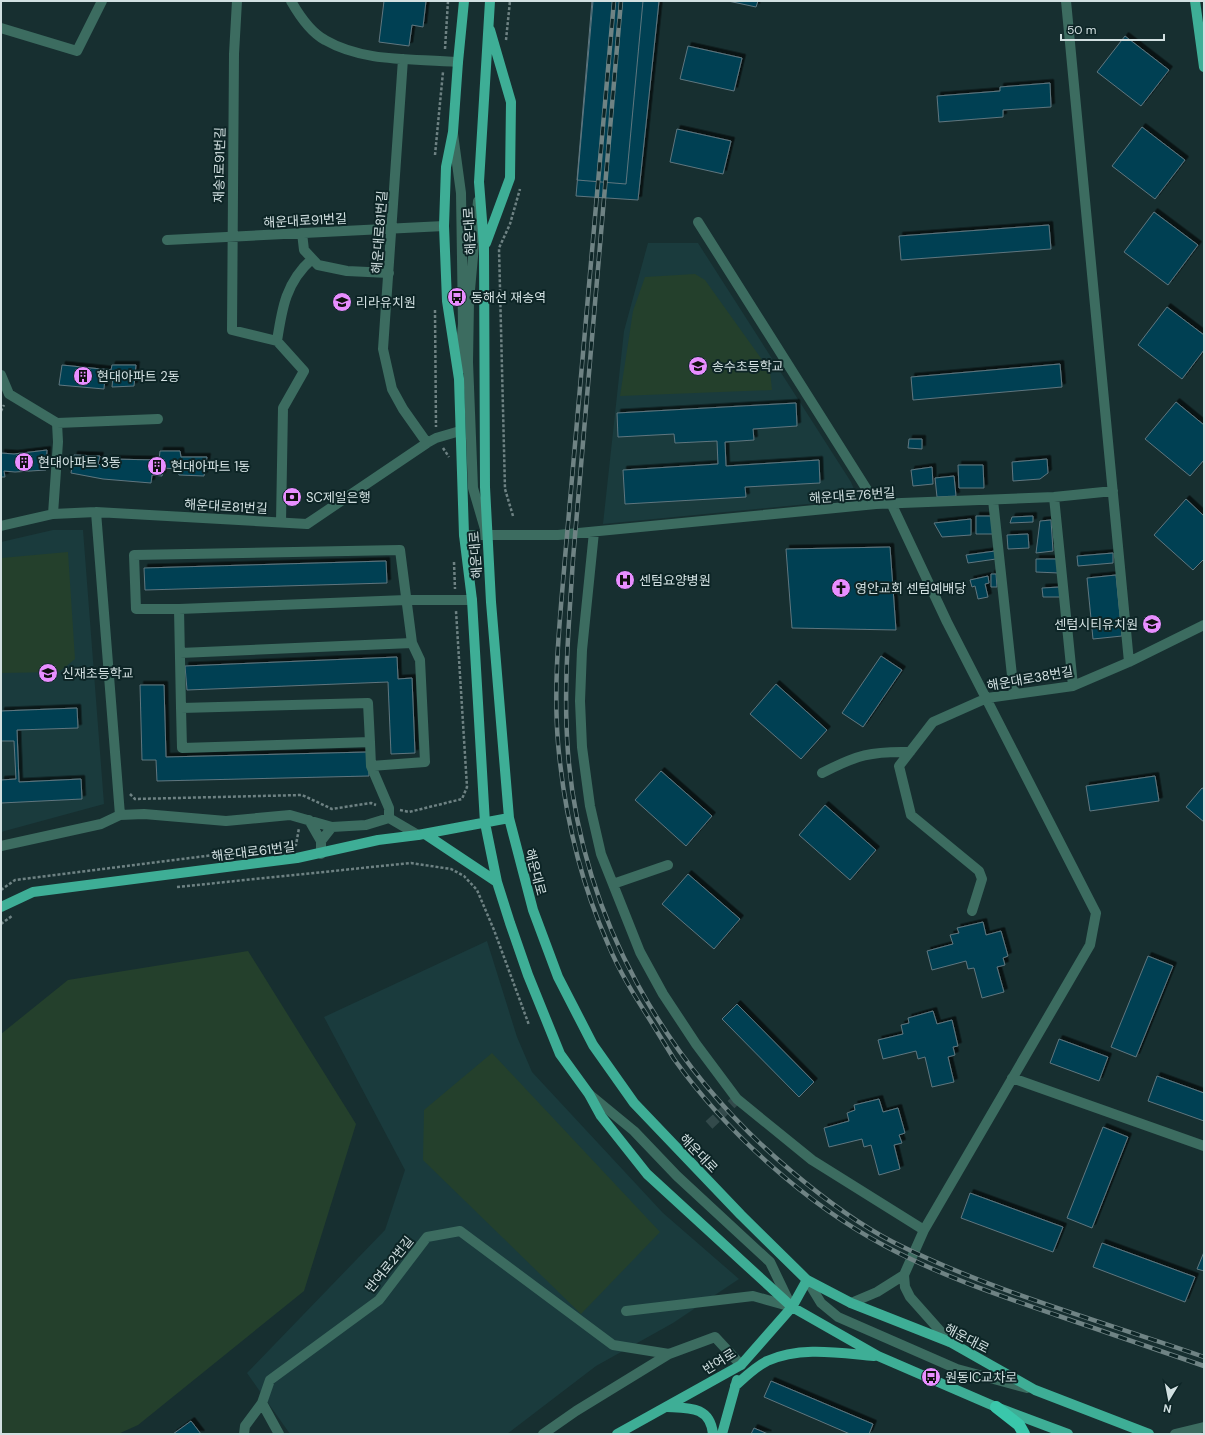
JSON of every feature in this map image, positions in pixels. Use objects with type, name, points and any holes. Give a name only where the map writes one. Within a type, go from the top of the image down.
[{"type":"highway","points":[[996,1407],[1019,1425],[1024,1434]]},
{"type":"main road","name":"해운대로","points":[[464,1],[453,132],[446,167],[444,226],[448,301],[459,379],[464,535],[472,600],[485,823],[497,882],[528,975],[560,1054],[589,1094],[601,1116],[647,1174],[792,1307],[878,1356],[996,1407],[1068,1434]]},
{"type":"main road","name":"해운대로","points":[[490,1],[479,182],[484,246],[483,300],[487,535],[509,818],[533,910],[558,977],[593,1045],[634,1103],[740,1215],[807,1280],[851,1303],[950,1342],[1035,1390],[1148,1434]]},
{"type":"main road","points":[[1195,1],[1204,67]]},
{"type":"main road","points":[[484,246],[510,178],[511,102],[488,22]]},
{"type":"main road","name":"해운대로61번길","points":[[1,907],[33,892],[322,854],[378,840],[422,835],[509,818]]},
{"type":"main road","points":[[422,835],[497,882]]},
{"type":"main road","name":"반여로","points":[[617,1434],[741,1364],[792,1307],[807,1280]]},
{"type":"main road","points":[[735,1386],[767,1361],[808,1351],[878,1356]]},
{"type":"main road","points":[[722,1434],[741,1364]]},
{"type":"main road","points":[[666,1406],[691,1408],[705,1414],[712,1426],[713,1434]]},
{"type":"street","points":[[1,28],[77,51],[102,1]]},
{"type":"street","name":"재송1로91번길","points":[[236,1],[234,54],[232,330],[277,341]]},
{"type":"street","points":[[291,1],[302,19],[324,40],[364,55],[458,62]]},
{"type":"street","points":[[1066,1],[1129,662]]},
{"type":"street","name":"해운대로81번길","points":[[403,59],[383,349],[392,389],[403,409],[431,441]]},
{"type":"street","points":[[453,132],[461,193],[463,324],[459,379]]},
{"type":"street","points":[[479,182],[469,301],[468,362],[473,488],[487,535]]},
{"type":"street","points":[[698,222],[876,504]]},
{"type":"street","name":"해운대로91번길","points":[[167,240],[444,226]]},
{"type":"street","points":[[302,233],[304,250],[318,265],[347,271],[389,273]]},
{"type":"street","points":[[281,522],[283,408],[304,371],[277,341],[282,310],[289,288],[304,266],[312,259]]},
{"type":"street","points":[[1,375],[9,394],[57,423],[158,419]]},
{"type":"street","points":[[54,514],[58,442],[57,423]]},
{"type":"street","name":"해운대로81번길","points":[[1,526],[54,514],[96,512],[308,524],[431,441],[460,431]]},
{"type":"street","name":"해운대로76번길","points":[[464,535],[558,535],[876,504],[1054,497],[1113,491]]},
{"type":"street","points":[[1054,497],[1073,686]]},
{"type":"street","points":[[993,500],[1014,694]]},
{"type":"street","points":[[892,504],[947,622],[1096,912],[1090,946],[924,1230],[904,1275],[905,1287],[910,1296],[950,1342]]},
{"type":"street","points":[[96,512],[120,815]]},
{"type":"street","points":[[594,532],[582,650],[580,701],[582,747],[590,806],[601,854],[640,952],[663,994],[696,1044],[737,1099],[812,1160],[924,1230]]},
{"type":"street","points":[[371,766],[425,762],[420,660],[412,643],[406,600],[400,550],[134,555],[136,609],[179,609],[406,600],[472,600]]},
{"type":"street","points":[[179,609],[182,748],[370,742]]},
{"type":"street","name":"해운대로38번길","points":[[972,911],[982,879],[979,871],[911,815],[899,766],[933,722],[987,698],[1073,686],[1129,662],[1204,625]]},
{"type":"street","points":[[180,653],[412,643]]},
{"type":"street","points":[[181,708],[368,703],[371,766],[389,808],[389,818]]},
{"type":"street","points":[[822,773],[849,759],[874,752],[910,752]]},
{"type":"street","points":[[1,846],[100,824],[120,815],[144,814],[226,821],[290,815],[332,826],[366,825],[389,818],[422,835]]},
{"type":"street","points":[[309,820],[321,842],[322,854]]},
{"type":"street","points":[[321,842],[332,826]]},
{"type":"street","points":[[613,884],[668,865]]},
{"type":"street","points":[[1012,1078],[1204,1146]]},
{"type":"street","points":[[589,1094],[634,1131],[677,1176],[770,1262],[792,1307]]},
{"type":"street","name":"반여로2번길","points":[[244,1434],[245,1426],[262,1403],[270,1380],[379,1300],[427,1237],[460,1231],[613,1345],[669,1354]]},
{"type":"street","points":[[851,1303],[877,1292],[904,1275]]},
{"type":"street","points":[[807,1280],[822,1303],[838,1317],[957,1369],[1035,1390]]},
{"type":"street","points":[[626,1311],[753,1296],[792,1307]]},
{"type":"street","points":[[543,1434],[669,1354],[715,1337],[741,1364]]},
{"type":"street","points":[[262,1403],[279,1434]]},
{"type":"street","points":[[1175,1434],[1204,1428]]},
{"type":"path","points":[[506,45],[510,1]]},
{"type":"path","points":[[512,516],[505,489],[499,248],[510,224],[521,183]]},
{"type":"path","points":[[431,441],[449,456],[449,462]]},
{"type":"path","points":[[389,808],[409,812],[462,799],[468,787],[455,600],[454,560]]},
{"type":"path","points":[[288,846],[296,845],[299,827]]},
{"type":"path","points":[[1,890],[15,880],[257,850]]},
{"type":"path","points":[[173,887],[411,863],[451,869],[464,876],[477,890],[494,930],[529,1025]]},
{"type":"path","points":[[1,924],[13,915]]},
{"type":"shaded area","name":"송수초등학교","points":[[648,243],[698,243],[851,482],[858,499],[603,524],[624,331]]},
{"type":"shaded area","name":"신재초등학교","points":[[53,530],[83,530],[104,804],[1,832],[1,542]]},
{"type":"shaded area","points":[[487,941],[517,1037],[532,1072],[663,1213],[739,1279],[673,1323],[596,1366],[507,1434],[290,1434],[247,1373],[385,1230],[405,1170],[324,1017]]},
{"type":"green space","points":[[695,274],[705,280],[770,371],[772,390],[620,396],[633,311],[645,277]]},
{"type":"green space","points":[[68,552],[75,659],[59,672],[1,673],[1,558]]},
{"type":"green space","points":[[248,951],[356,1124],[304,1291],[138,1425],[118,1434],[1,1434],[1,1034],[68,980]]},
{"type":"green space","points":[[492,1053],[660,1232],[581,1314],[423,1160],[424,1110]]},
{"type":"building","points":[[384,1],[426,1],[423,27],[412,25],[409,46],[379,42]]},
{"type":"building","points":[[592,1],[643,1],[626,184],[577,180]]},
{"type":"building","points":[[593,1],[659,1],[638,200],[576,196]]},
{"type":"building","points":[[728,1],[758,1],[756,7]]},
{"type":"building","points":[[1125,36],[1169,70],[1141,106],[1097,72]]},
{"type":"building","points":[[688,46],[742,58],[734,91],[680,79]]},
{"type":"building","points":[[1050,83],[1051,107],[1003,110],[1003,117],[939,122],[937,96],[1000,91],[1000,87]]},
{"type":"building","points":[[1142,127],[1185,160],[1155,199],[1112,166]]},
{"type":"building","points":[[677,129],[731,141],[723,174],[670,162]]},
{"type":"building","points":[[1154,212],[1198,245],[1168,285],[1124,252]]},
{"type":"building","points":[[1049,225],[1051,249],[901,260],[899,236]]},
{"type":"building","points":[[1167,307],[1204,335],[1204,350],[1182,379],[1138,345]]},
{"type":"building","points":[[1060,364],[1062,387],[913,400],[911,377]]},
{"type":"building","name":"현대아파트 2동","points":[[62,365],[111,370],[112,365],[136,365],[134,386],[112,387],[113,377],[105,375],[104,389],[59,385]]},
{"type":"building","points":[[1176,402],[1204,425],[1204,460],[1190,476],[1145,439]]},
{"type":"building","name":"송수초등학교","points":[[796,403],[797,426],[753,429],[754,440],[725,442],[726,466],[819,460],[820,483],[745,487],[746,497],[625,504],[623,470],[718,464],[717,441],[675,443],[674,434],[618,437],[617,413]]},
{"type":"building","points":[[909,439],[922,439],[922,449],[908,448]]},
{"type":"building","name":"현대아파트 3동","points":[[47,450],[46,470],[15,472],[4,471],[5,477],[1,477],[1,453],[14,454]]},
{"type":"building","name":"현대아파트 1동","points":[[160,451],[180,451],[181,457],[207,457],[204,476],[179,475],[177,469],[163,468],[162,476],[152,475],[151,483],[103,479],[71,473],[74,455],[100,456],[98,464],[107,467],[108,459],[159,460]]},
{"type":"building","points":[[1047,459],[1048,473],[1040,479],[1013,481],[1012,462]]},
{"type":"building","points":[[958,465],[983,465],[984,488],[959,488]]},
{"type":"building","points":[[932,467],[933,484],[913,486],[911,470]]},
{"type":"building","points":[[954,476],[956,496],[937,497],[935,478]]},
{"type":"building","points":[[1186,499],[1204,516],[1204,559],[1193,570],[1154,535]]},
{"type":"building","points":[[976,516],[994,516],[994,534],[976,534]]},
{"type":"building","points":[[1033,516],[1033,522],[1010,523],[1012,517]]},
{"type":"building","points":[[971,519],[971,535],[942,537],[934,523]]},
{"type":"building","points":[[1051,520],[1053,551],[1036,553],[1040,521]]},
{"type":"building","points":[[1028,534],[1029,548],[1008,549],[1007,535]]},
{"type":"building","name":"영안교회 센텀예배당","points":[[890,547],[896,630],[792,628],[786,549]]},
{"type":"building","points":[[995,551],[996,559],[968,563],[966,555]]},
{"type":"building","points":[[1113,553],[1113,563],[1078,566],[1077,556]]},
{"type":"building","points":[[1036,559],[1059,559],[1059,573],[1036,572]]},
{"type":"building","points":[[386,561],[387,583],[145,590],[144,568]]},
{"type":"building","points":[[991,574],[996,574],[997,587],[991,587]]},
{"type":"building","points":[[1116,575],[1122,636],[1093,639],[1087,578]]},
{"type":"building","points":[[988,576],[989,583],[985,584],[988,597],[978,599],[975,586],[972,587],[970,580]]},
{"type":"building","points":[[1060,587],[1060,597],[1043,597],[1042,588]]},
{"type":"building","points":[[881,656],[902,670],[863,727],[842,713]]},
{"type":"building","points":[[397,657],[398,679],[412,678],[415,753],[391,754],[388,682],[187,690],[185,666]]},
{"type":"building","points":[[776,684],[827,730],[801,759],[750,714]]},
{"type":"building","points":[[140,685],[164,685],[166,757],[368,752],[369,776],[157,781],[156,760],[142,760]]},
{"type":"building","points":[[77,708],[78,728],[17,730],[19,782],[81,779],[82,799],[1,803],[1,780],[16,779],[14,741],[1,741],[1,711]]},
{"type":"building","points":[[661,771],[712,816],[686,846],[635,800]]},
{"type":"building","points":[[1155,776],[1159,801],[1090,811],[1086,786]]},
{"type":"building","points":[[1202,788],[1204,789],[1204,822],[1186,807]]},
{"type":"building","points":[[825,805],[876,850],[850,880],[799,835]]},
{"type":"building","points":[[688,874],[740,919],[714,949],[662,904]]},
{"type":"building","points":[[983,922],[986,935],[1001,931],[1008,956],[1003,958],[1005,965],[997,967],[1004,992],[982,998],[974,968],[968,969],[966,961],[932,970],[927,951],[953,944],[950,935],[959,933],[957,928]]},
{"type":"building","points":[[1148,956],[1173,966],[1136,1057],[1111,1047]]},
{"type":"building","points":[[737,1004],[814,1082],[799,1097],[722,1019]]},
{"type":"building","points":[[933,1011],[937,1024],[952,1020],[958,1046],[953,1047],[955,1055],[948,1057],[954,1082],[932,1087],[925,1057],[918,1059],[916,1051],[883,1059],[878,1040],[903,1034],[901,1025],[909,1023],[908,1018]]},
{"type":"building","points":[[1059,1039],[1108,1057],[1099,1081],[1050,1063]]},
{"type":"building","points":[[1157,1076],[1204,1093],[1204,1121],[1148,1101]]},
{"type":"building","points":[[879,1099],[883,1112],[898,1108],[905,1133],[899,1135],[902,1143],[894,1145],[900,1169],[879,1175],[871,1145],[864,1147],[862,1139],[829,1147],[824,1128],[849,1121],[847,1113],[855,1110],[854,1105]]},
{"type":"building","points":[[1103,1127],[1128,1137],[1092,1228],[1067,1218]]},
{"type":"building","points":[[970,1193],[1063,1227],[1053,1252],[961,1218]]},
{"type":"building","points":[[1102,1243],[1195,1277],[1185,1302],[1093,1267]]},
{"type":"building","points":[[1204,1252],[1204,1271],[1197,1269]]},
{"type":"building","points":[[771,1381],[873,1424],[869,1434],[850,1434],[764,1397]]},
{"type":"building","points":[[191,1421],[201,1434],[173,1434]]},
{"type":"building","points":[[754,1428],[768,1434],[751,1434]]},
{"type":"tunnel","points":[[709,1125],[737,1099]]},
{"type":"railway","points":[[614,1],[561,604],[556,697],[558,743],[564,794],[569,820],[581,871],[589,896],[612,954],[633,992],[674,1059],[695,1086],[718,1113],[769,1164],[797,1188],[826,1209],[855,1229],[885,1246],[926,1266],[969,1284],[1204,1366]]},
{"type":"railway","points":[[621,1],[573,559],[566,680],[568,753],[576,814],[591,873],[611,930],[637,984],[669,1036],[705,1084],[745,1129],[790,1170],[840,1209],[879,1235],[930,1260],[968,1276],[1204,1357]]},
{"type":"place","name":"동해선 재송역","points":[[457,297]]},
{"type":"place","name":"리라유치원","points":[[342,302]]},
{"type":"place","name":"송수초등학교","points":[[698,366]]},
{"type":"place","name":"현대아파트 2동","points":[[83,376]]},
{"type":"place","name":"현대아파트 3동","points":[[24,462]]},
{"type":"place","name":"현대아파트 1동","points":[[157,466]]},
{"type":"place","name":"SC제일은행","points":[[292,497]]},
{"type":"place","name":"센텀요양병원","points":[[625,580]]},
{"type":"place","name":"영안교회 센텀예배당","points":[[841,588]]},
{"type":"place","name":"센텀시티유치원","points":[[1152,624]]},
{"type":"place","name":"신재초등학교","points":[[48,673]]},
{"type":"place","name":"원동IC교차로","points":[[931,1377]]}]
